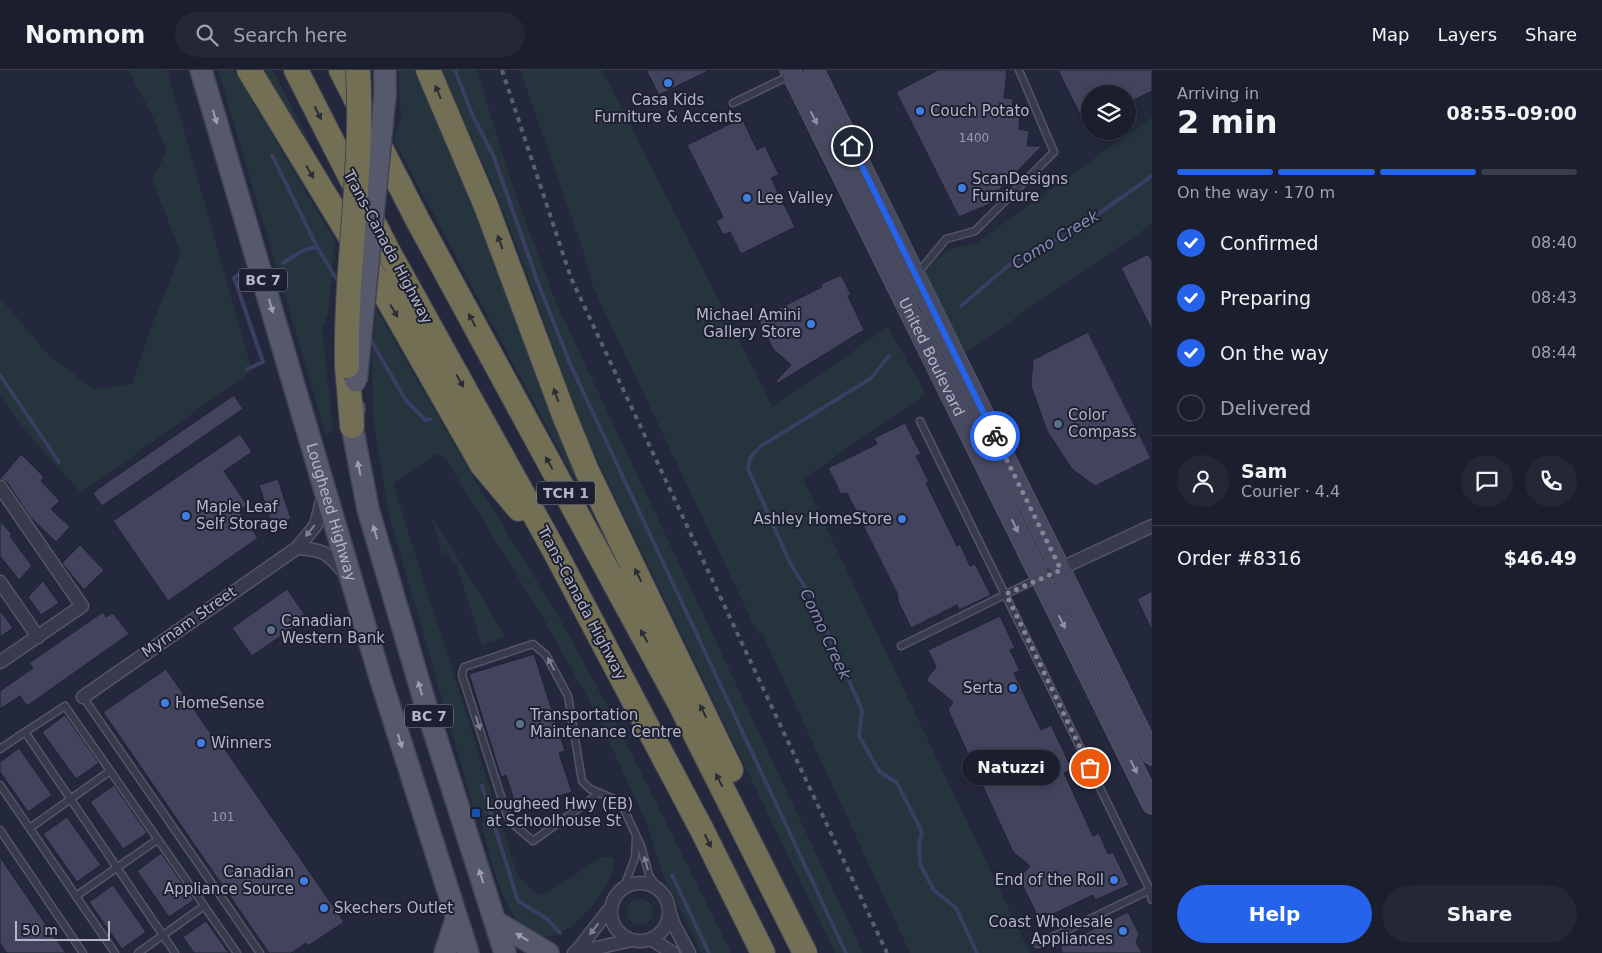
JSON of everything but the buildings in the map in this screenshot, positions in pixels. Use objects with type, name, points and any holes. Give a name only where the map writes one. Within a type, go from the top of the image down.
[{"type":"highway","points":[[249,70],[379,284],[482,465],[554,550]]},
{"type":"highway","name":"Trans-Canada Highway","points":[[296,70],[387,249],[554,550],[702,830],[763,953]]},
{"type":"highway","name":"TCH 1","points":[[341,70],[417,219],[679,702],[805,953]]},
{"type":"highway","points":[[352,426],[349,276],[360,101],[358,70]]},
{"type":"highway","points":[[428,70],[486,206],[567,423],[587,471],[765,840],[788,918]]},
{"type":"main road","name":"Lougheed Highway","points":[[201,70],[350,579],[456,920],[468,953]]},
{"type":"main road","points":[[351,374],[385,96],[385,70]]},
{"type":"main road","name":"United Boulevard","points":[[814,70],[1152,755]]},
{"type":"main road","name":"United Boulevard","points":[[794,71],[876,245],[1152,804]]},
{"type":"main road","points":[[876,245],[885,246],[891,253],[917,300],[942,330]]},
{"type":"main road","name":"BC 7","points":[[352,426],[357,461],[379,546],[425,703],[505,953]]},
{"type":"main road","points":[[445,953],[456,920]]},
{"type":"main road","points":[[496,922],[548,953]]},
{"type":"street","points":[[0,487],[82,606],[0,662]]},
{"type":"street","name":"Myrnam Street","points":[[83,697],[297,548],[316,525],[321,512],[325,490]]},
{"type":"street","points":[[1040,578],[1061,570],[1152,526]]},
{"type":"street","points":[[297,548],[320,550],[334,560],[350,579]]},
{"type":"street","points":[[0,582],[38,637]]},
{"type":"street","points":[[575,952],[612,906],[623,889],[641,883],[659,890],[667,901],[673,923],[689,953]]},
{"type":"street","points":[[612,906],[611,915],[618,931],[632,940]]},
{"type":"street","points":[[651,939],[665,927],[669,908]]},
{"type":"street","points":[[575,952],[632,940],[651,939],[673,953]]},
{"type":"lane","points":[[916,276],[944,236],[975,231],[1054,152],[1019,70]]},
{"type":"lane","points":[[734,103],[794,71]]},
{"type":"lane","points":[[920,421],[1151,889],[1152,900]]},
{"type":"lane","points":[[901,646],[1040,578]]},
{"type":"lane","points":[[598,793],[533,841],[513,824],[507,815],[462,675],[464,667],[471,663],[533,644],[544,651],[571,705],[580,777],[590,789],[614,800],[623,807],[636,834],[649,875],[659,890]]},
{"type":"lane","points":[[83,697],[260,953]]},
{"type":"lane","points":[[0,749],[65,706],[237,953]]},
{"type":"lane","points":[[26,732],[175,953]]},
{"type":"lane","points":[[30,828],[110,771]]},
{"type":"lane","points":[[0,784],[115,953]]},
{"type":"lane","points":[[0,830],[83,953]]},
{"type":"lane","points":[[623,889],[635,858],[636,834]]},
{"type":"lane","points":[[76,896],[157,840]]},
{"type":"lane","points":[[1038,944],[1151,889]]},
{"type":"lane","points":[[138,953],[204,906]]},
{"type":"shaded area","points":[[128,70],[167,70],[252,371],[81,493],[28,434],[0,396],[0,298],[49,355],[93,389],[132,384],[153,322],[181,254],[152,179],[167,151],[151,113]]},
{"type":"shaded area","points":[[218,70],[234,70],[335,241],[328,314],[322,328],[333,432],[326,434]]},
{"type":"shaded area","points":[[262,70],[273,70],[321,164],[318,165]]},
{"type":"shaded area","points":[[398,70],[415,70],[473,198],[558,429],[583,490],[581,491],[394,140],[401,117]]},
{"type":"shaded area","points":[[441,70],[477,70],[512,185],[558,307],[863,953],[835,953],[583,430],[516,244],[491,181]]},
{"type":"shaded area","points":[[520,70],[602,70],[773,407],[888,327],[926,394],[803,479],[1030,953],[910,953],[762,633],[758,634],[593,287],[582,247]]},
{"type":"shaded area","points":[[1152,117],[1152,224],[963,354],[924,275],[930,267],[950,249],[975,244],[1120,140],[1136,140],[1136,128]]},
{"type":"shaded area","points":[[376,308],[470,472],[557,614],[606,703],[731,953],[702,953],[663,875],[647,824],[595,711],[543,618],[445,458],[437,453],[393,484],[518,877],[539,895],[560,885],[602,857],[612,857],[614,859],[609,881],[593,905],[573,925],[553,936],[532,932],[522,925],[507,904],[492,862],[481,823],[484,822],[480,809],[474,809],[389,515],[373,418],[372,360]]},
{"type":"shaded area","points":[[431,515],[506,637],[482,645],[456,564],[452,564],[448,552],[442,554]]},
{"type":"shaded area","points":[[640,899],[649,903],[653,912],[649,921],[640,925],[631,921],[627,912],[631,903]]},
{"type":"waterway","points":[[455,70],[472,114],[494,157],[538,283],[571,366],[846,953]]},
{"type":"waterway","points":[[272,155],[317,247]]},
{"type":"waterway","name":"Como Creek","points":[[961,306],[1015,260],[1071,233],[1152,176]]},
{"type":"waterway","points":[[283,263],[304,250],[317,247],[340,285]]},
{"type":"waterway","points":[[238,275],[234,278],[263,362],[247,369]]},
{"type":"waterway","points":[[369,337],[405,399],[425,420],[430,419]]},
{"type":"waterway","name":"Como Creek","points":[[889,356],[870,379],[761,446],[750,458],[748,469],[791,565],[812,598],[862,710],[859,736],[879,771],[897,783],[922,832],[919,845],[920,864],[934,890],[956,908],[977,953]]},
{"type":"waterway","points":[[0,375],[59,462]]},
{"type":"waterway","points":[[482,786],[518,901],[547,919],[560,933]]},
{"type":"waterway","points":[[672,875],[709,953]]},
{"type":"railway","points":[[502,70],[571,278],[887,953]]},
{"type":"way so far","points":[[995,436],[1061,570],[1006,594],[1090,768]]},
{"type":"place","name":"Casa Kids Furniture & Accents","points":[[668,83]]},
{"type":"place","name":"Couch Potato","points":[[920,111]]},
{"type":"place","name":"ScanDesigns Furniture","points":[[962,188]]},
{"type":"place","name":"Lee Valley","points":[[747,198]]},
{"type":"place","name":"Michael Amini Gallery Store","points":[[811,324]]},
{"type":"place","name":"Color Compass","points":[[1058,424]]},
{"type":"place","name":"Maple Leaf Self Storage","points":[[186,516]]},
{"type":"place","name":"Ashley HomeStore","points":[[902,519]]},
{"type":"place","name":"Canadian Western Bank","points":[[271,630]]},
{"type":"place","name":"Serta","points":[[1013,688]]},
{"type":"place","name":"HomeSense","points":[[165,703]]},
{"type":"place","name":"Transportation Maintenance Centre","points":[[520,724]]},
{"type":"place","name":"Winners","points":[[201,743]]},
{"type":"place","name":"Natuzzi","points":[[1090,768]]},
{"type":"place","name":"Lougheed Hwy (EB) at Schoolhouse St","points":[[476,813]]},
{"type":"place","name":"End of the Roll","points":[[1114,880]]},
{"type":"place","name":"Canadian Appliance Source","points":[[304,881]]},
{"type":"place","name":"Skechers Outlet","points":[[324,908]]},
{"type":"place","name":"Coast Wholesale Appliances","points":[[1123,931]]},
{"type":"route","points":[[852,146],[995,436]]}]
